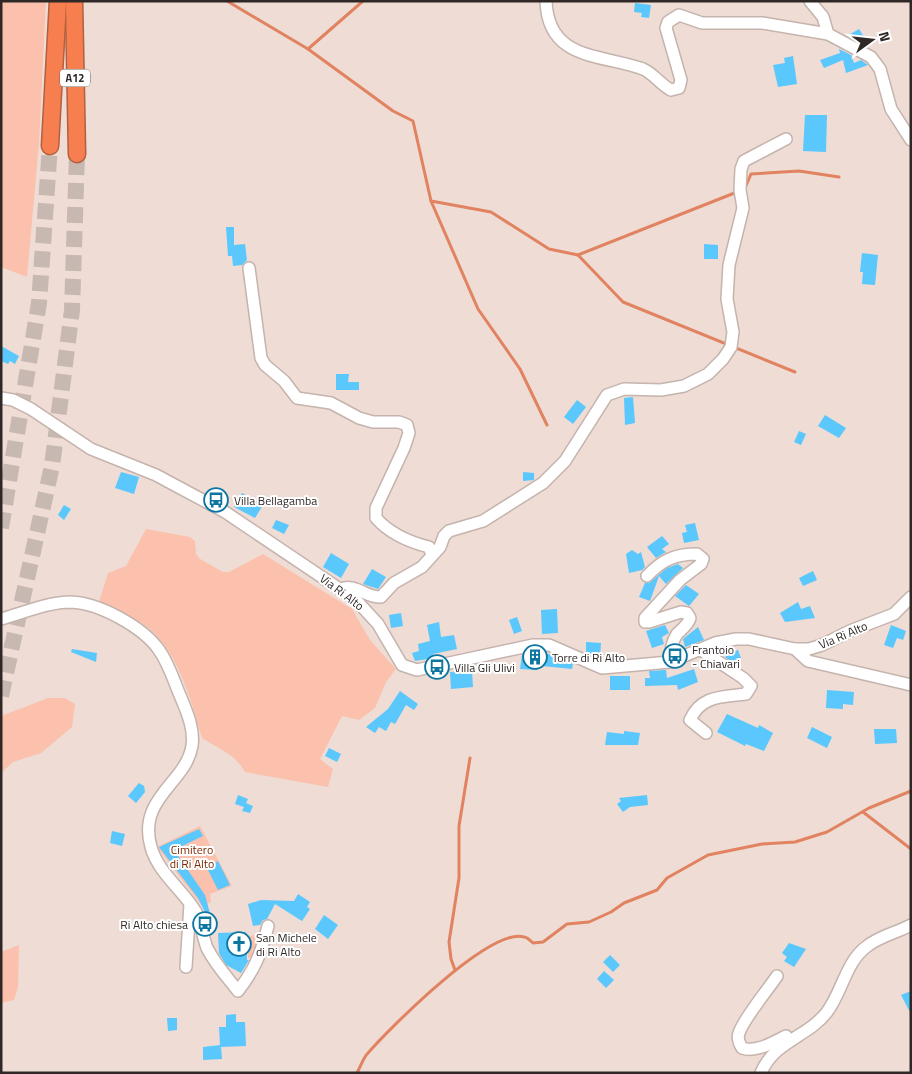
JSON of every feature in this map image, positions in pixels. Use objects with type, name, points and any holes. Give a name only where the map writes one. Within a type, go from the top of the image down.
[{"type":"highway","name":"A12","points":[[50,146],[58,1]]},
{"type":"highway","name":"A12","points":[[74,1],[77,154]]},
{"type":"street","points":[[546,1],[546,11],[561,42],[593,58],[645,70],[671,90],[679,88],[681,80],[666,28],[668,22],[679,15],[702,22],[762,23],[828,34],[871,57],[880,69],[891,109],[911,140]]},
{"type":"street","points":[[810,1],[823,17],[828,34]]},
{"type":"street","points":[[341,589],[353,587],[373,597],[381,597],[394,583],[422,567],[440,547],[444,536],[449,531],[483,521],[543,483],[565,461],[608,395],[624,389],[661,390],[684,386],[708,374],[723,359],[731,347],[733,332],[727,299],[729,265],[743,208],[740,190],[741,169],[744,161],[786,139]]},
{"type":"street","points":[[249,268],[260,358],[265,365],[284,381],[297,398],[332,403],[359,418],[372,422],[399,422],[407,425],[409,433],[404,448],[376,508],[376,518],[383,526],[409,542],[429,547],[432,555]]},
{"type":"street","name":"Via Ri Alto","points":[[1,398],[13,400],[31,409],[91,449],[156,476],[204,500],[341,589],[368,611],[378,624],[402,665],[409,669],[417,670],[503,651],[549,644],[602,668],[670,662],[715,644],[749,639],[795,650],[822,645],[850,631],[894,614],[911,597]]},
{"type":"street","points":[[647,576],[666,560],[676,556],[697,554],[703,559],[701,564],[680,580],[645,618],[645,622],[649,622],[681,612],[688,613],[689,622],[678,634],[671,646],[670,662]]},
{"type":"street","points":[[1,619],[57,604],[71,602],[91,605],[111,614],[141,632],[160,651],[188,715],[192,736],[188,759],[177,776],[162,791],[153,810],[149,828],[151,847],[160,866],[198,914],[199,927],[207,948],[218,966],[238,991],[252,973],[261,955],[268,926]]},
{"type":"street","points":[[701,650],[744,678],[751,686],[746,694],[719,696],[698,706],[690,720],[706,733]]},
{"type":"street","points":[[795,650],[808,661],[911,685]]},
{"type":"street","points":[[186,967],[190,904]]},
{"type":"street","points":[[761,1073],[771,1055],[816,1024],[827,1012],[850,968],[866,947],[911,925]]},
{"type":"street","points":[[777,976],[743,1025],[738,1034],[739,1043],[742,1048],[751,1048],[769,1044],[791,1033],[799,1034]]},
{"type":"green space","points":[[1,1],[46,1],[39,143],[27,277],[1,267]]},
{"type":"green space","points":[[146,529],[190,537],[195,541],[196,554],[200,559],[223,572],[229,572],[263,554],[352,609],[370,640],[396,669],[386,682],[375,708],[359,720],[342,716],[320,759],[333,769],[328,787],[245,772],[231,756],[202,738],[181,675],[165,646],[143,624],[99,602],[108,573],[126,566]]},
{"type":"green space","points":[[48,698],[65,698],[75,704],[72,727],[41,753],[13,762],[1,773],[1,716]]},
{"type":"green space","name":"Cimitero di Ri Alto","points":[[200,826],[232,886],[210,894],[211,902],[202,906],[157,847]]},
{"type":"green space","points":[[264,934],[258,956],[248,958],[248,936]]},
{"type":"green space","points":[[19,945],[18,987],[14,1000],[1,1003],[1,952]]},
{"type":"building","points":[[635,3],[651,5],[649,18],[641,17],[642,13],[634,12]]},
{"type":"building","points":[[859,29],[864,37],[857,41],[847,36]]},
{"type":"building","points":[[839,49],[851,55],[854,63],[861,60],[868,65],[846,73],[843,60],[824,68],[820,60],[840,53]]},
{"type":"building","points":[[793,56],[797,84],[778,87],[773,65],[785,63],[784,58]]},
{"type":"building","points":[[805,115],[827,115],[826,152],[803,151]]},
{"type":"building","points":[[226,227],[234,227],[234,245],[245,244],[247,260],[242,265],[233,266],[232,256],[228,256]]},
{"type":"building","points":[[704,244],[718,245],[718,259],[704,259]]},
{"type":"building","points":[[862,253],[878,255],[875,285],[862,284],[863,272],[860,272]]},
{"type":"building","points":[[1,346],[19,356],[15,364],[10,361],[8,364],[1,361]]},
{"type":"building","points":[[336,374],[349,374],[348,382],[359,382],[359,390],[336,390]]},
{"type":"building","points":[[633,397],[635,423],[625,425],[624,398]]},
{"type":"building","points":[[577,400],[586,407],[573,424],[564,417]]},
{"type":"building","points":[[825,415],[846,428],[839,438],[818,426]]},
{"type":"building","points":[[799,431],[806,434],[801,445],[794,442]]},
{"type":"building","points":[[121,472],[139,477],[134,494],[115,488]]},
{"type":"building","points":[[523,472],[534,473],[534,480],[523,481]]},
{"type":"building","points":[[242,493],[263,505],[255,518],[234,507]]},
{"type":"building","points":[[64,505],[71,509],[64,520],[58,515]]},
{"type":"building","points":[[276,520],[289,525],[284,534],[272,528]]},
{"type":"building","points":[[695,523],[699,540],[684,543],[682,533],[687,532],[685,525]]},
{"type":"building","points":[[662,536],[669,544],[662,549],[666,552],[656,558],[647,547]]},
{"type":"building","points":[[632,550],[638,554],[641,552],[645,567],[642,570],[629,573],[626,554]]},
{"type":"building","points":[[331,553],[349,564],[341,578],[323,567]]},
{"type":"building","points":[[678,564],[683,568],[666,584],[659,576],[650,601],[639,597],[645,583],[649,583],[667,568]]},
{"type":"building","points":[[372,569],[386,577],[378,589],[363,584]]},
{"type":"building","points":[[813,571],[817,580],[803,586],[799,578]]},
{"type":"building","points":[[686,585],[699,594],[689,606],[675,596]]},
{"type":"building","points":[[798,602],[801,609],[810,606],[815,618],[785,622],[780,613]]},
{"type":"building","points":[[557,609],[558,633],[542,634],[541,610]]},
{"type":"building","points":[[401,613],[403,626],[391,628],[389,615]]},
{"type":"building","points":[[517,617],[522,631],[514,634],[509,620]]},
{"type":"building","points":[[439,622],[441,637],[454,635],[457,649],[433,654],[434,658],[415,661],[412,653],[419,651],[418,644],[430,641],[427,625]]},
{"type":"building","points":[[665,625],[669,633],[662,637],[664,644],[652,648],[646,631]]},
{"type":"building","points":[[891,625],[906,631],[903,640],[897,638],[893,648],[884,645]]},
{"type":"building","points":[[698,627],[704,640],[685,647],[683,639]]},
{"type":"building","points":[[586,642],[601,643],[600,657],[586,653]]},
{"type":"building","points":[[72,649],[97,653],[96,662],[71,652]]},
{"type":"building","points":[[738,650],[741,658],[731,661],[726,658],[725,654]]},
{"type":"building","points":[[534,652],[554,655],[573,664],[572,669],[542,666],[537,670],[520,669],[522,655]]},
{"type":"building","points":[[694,669],[698,682],[678,690],[677,685],[645,686],[645,678],[650,678],[649,671],[666,670],[667,678]]},
{"type":"building","points":[[472,671],[473,687],[451,689],[450,672]]},
{"type":"building","points":[[610,676],[630,676],[630,690],[610,690]]},
{"type":"building","points":[[827,690],[854,692],[853,705],[843,704],[843,709],[826,708]]},
{"type":"building","points":[[400,691],[418,704],[414,710],[406,705],[395,724],[391,722],[386,731],[379,727],[375,733],[366,727],[388,709]]},
{"type":"building","points":[[727,714],[758,728],[759,725],[773,733],[764,751],[746,744],[745,746],[717,732]]},
{"type":"building","points":[[812,727],[832,737],[827,748],[807,738]]},
{"type":"building","points":[[874,729],[896,729],[897,743],[875,744]]},
{"type":"building","points":[[624,731],[640,733],[638,745],[605,745],[607,732],[624,734]]},
{"type":"building","points":[[329,748],[341,754],[337,762],[325,756]]},
{"type":"building","points":[[139,783],[144,786],[145,792],[136,803],[128,796]]},
{"type":"building","points":[[238,795],[248,799],[246,803],[253,806],[250,813],[242,811],[244,807],[235,804]]},
{"type":"building","points":[[647,795],[648,805],[630,807],[623,812],[617,804],[621,801],[619,798]]},
{"type":"building","points":[[199,829],[203,836],[174,850],[205,895],[211,917],[208,918],[198,898],[159,847]]},
{"type":"building","points":[[112,831],[125,834],[122,846],[110,843]]},
{"type":"building","points":[[218,861],[230,885],[218,890],[207,868]]},
{"type":"building","points":[[298,894],[310,902],[307,907],[310,909],[302,921],[275,904],[267,919],[263,920],[260,925],[253,926],[248,904],[261,900],[294,901]]},
{"type":"building","points":[[324,915],[338,925],[328,939],[315,929]]},
{"type":"building","points":[[246,932],[247,960],[249,960],[241,973],[226,965],[219,953],[218,933]]},
{"type":"building","points":[[789,943],[806,949],[794,967],[784,961],[787,957],[782,953]]},
{"type":"building","points":[[610,955],[620,965],[613,972],[603,962]]},
{"type":"building","points":[[604,971],[614,980],[606,988],[597,979]]},
{"type":"building","points":[[911,991],[911,1014],[901,995]]},
{"type":"building","points":[[236,1014],[236,1022],[245,1022],[246,1046],[221,1047],[222,1059],[203,1060],[203,1047],[220,1045],[219,1027],[226,1027],[226,1015]]},
{"type":"building","points":[[167,1018],[177,1018],[177,1030],[168,1031]]},
{"type":"waterway","points":[[227,1],[308,49],[393,111],[413,121],[431,201],[491,212],[549,249],[578,255],[737,192]]},
{"type":"waterway","points":[[308,49],[363,1]]},
{"type":"waterway","points":[[745,188],[751,174],[799,171],[839,177]]},
{"type":"waterway","points":[[431,201],[478,309],[520,369],[547,425]]},
{"type":"waterway","points":[[578,255],[623,302],[795,372]]},
{"type":"waterway","points":[[455,970],[451,959],[449,942],[459,878],[459,826],[470,758]]},
{"type":"waterway","points":[[357,1073],[366,1055],[397,1023],[442,982],[488,947],[508,938],[524,937],[533,943],[543,942],[567,924],[589,922],[611,912],[624,903],[657,890],[667,878],[708,855],[762,844],[795,842],[827,832],[869,808],[911,791]]},
{"type":"waterway","points":[[863,812],[911,849]]},
{"type":"tunnel","points":[[1,528],[39,303],[50,146]]},
{"type":"tunnel","points":[[1,696],[52,466],[72,310],[77,154]]},
{"type":"place","name":"Villa Bellagamba","points":[[216,500]]},
{"type":"place","name":"Frantoio - Chiavari","points":[[675,656]]},
{"type":"place","name":"Torre di Ri Alto","points":[[535,657]]},
{"type":"place","name":"Villa Gli Ulivi","points":[[437,667]]},
{"type":"place","name":"Ri Alto chiesa","points":[[205,924]]},
{"type":"place","name":"San Michele di Ri Alto","points":[[239,944]]}]
